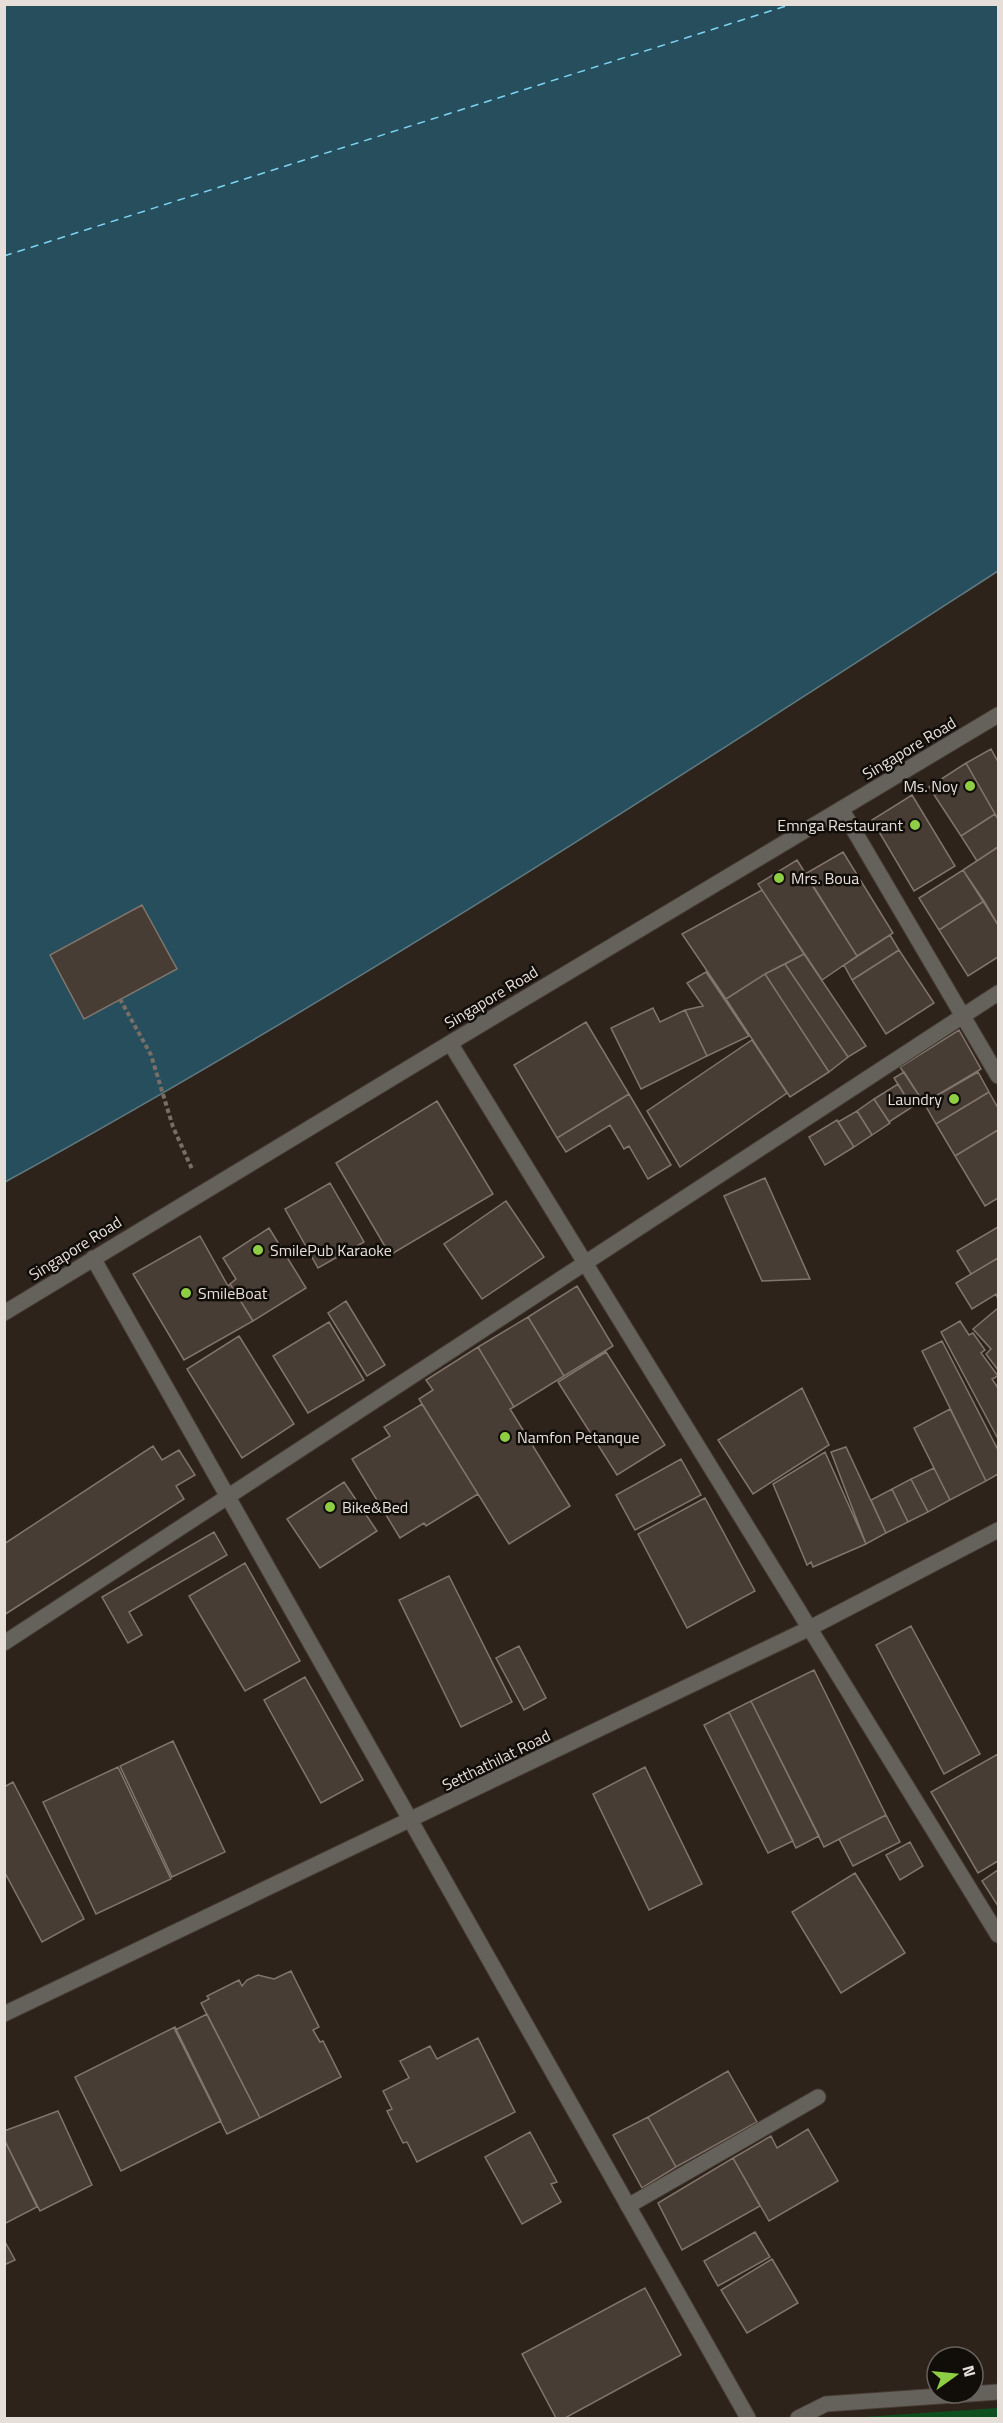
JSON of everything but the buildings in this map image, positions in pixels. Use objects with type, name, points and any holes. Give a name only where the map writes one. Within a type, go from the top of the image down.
[{"type":"street","name":"Singapore Road","points":[[4,1313],[999,715]]},
{"type":"street","points":[[842,810],[999,1076]]},
{"type":"street","points":[[4,1643],[999,993]]},
{"type":"street","points":[[450,1043],[999,1935]]},
{"type":"street","points":[[93,1258],[748,2418]]},
{"type":"street","name":"Setthathilat Road","points":[[4,2014],[810,1628],[999,1530]]},
{"type":"street","points":[[628,2206],[818,2097]]},
{"type":"street","points":[[798,2418],[826,2404],[999,2392]]},
{"type":"path","points":[[120,999],[151,1055],[172,1127],[203,1192]]},
{"type":"green space","points":[[998,2408],[998,2418],[847,2418]]},
{"type":"water","points":[[5,5],[998,5],[998,571],[507,886],[258,1037],[5,1182]]},
{"type":"ferry route","points":[[4,256],[792,4]]},
{"type":"place","name":"Ms. Noy","points":[[970,786]]},
{"type":"place","name":"Emnga Restaurant","points":[[915,825]]},
{"type":"place","name":"Mrs. Boua","points":[[779,878]]},
{"type":"place","name":"Laundry","points":[[954,1099]]},
{"type":"place","name":"SmilePub Karaoke","points":[[258,1250]]},
{"type":"place","name":"SmileBoat","points":[[186,1293]]},
{"type":"place","name":"Namfon Petanque","points":[[505,1437]]},
{"type":"place","name":"Bike&Bed","points":[[330,1507]]}]
